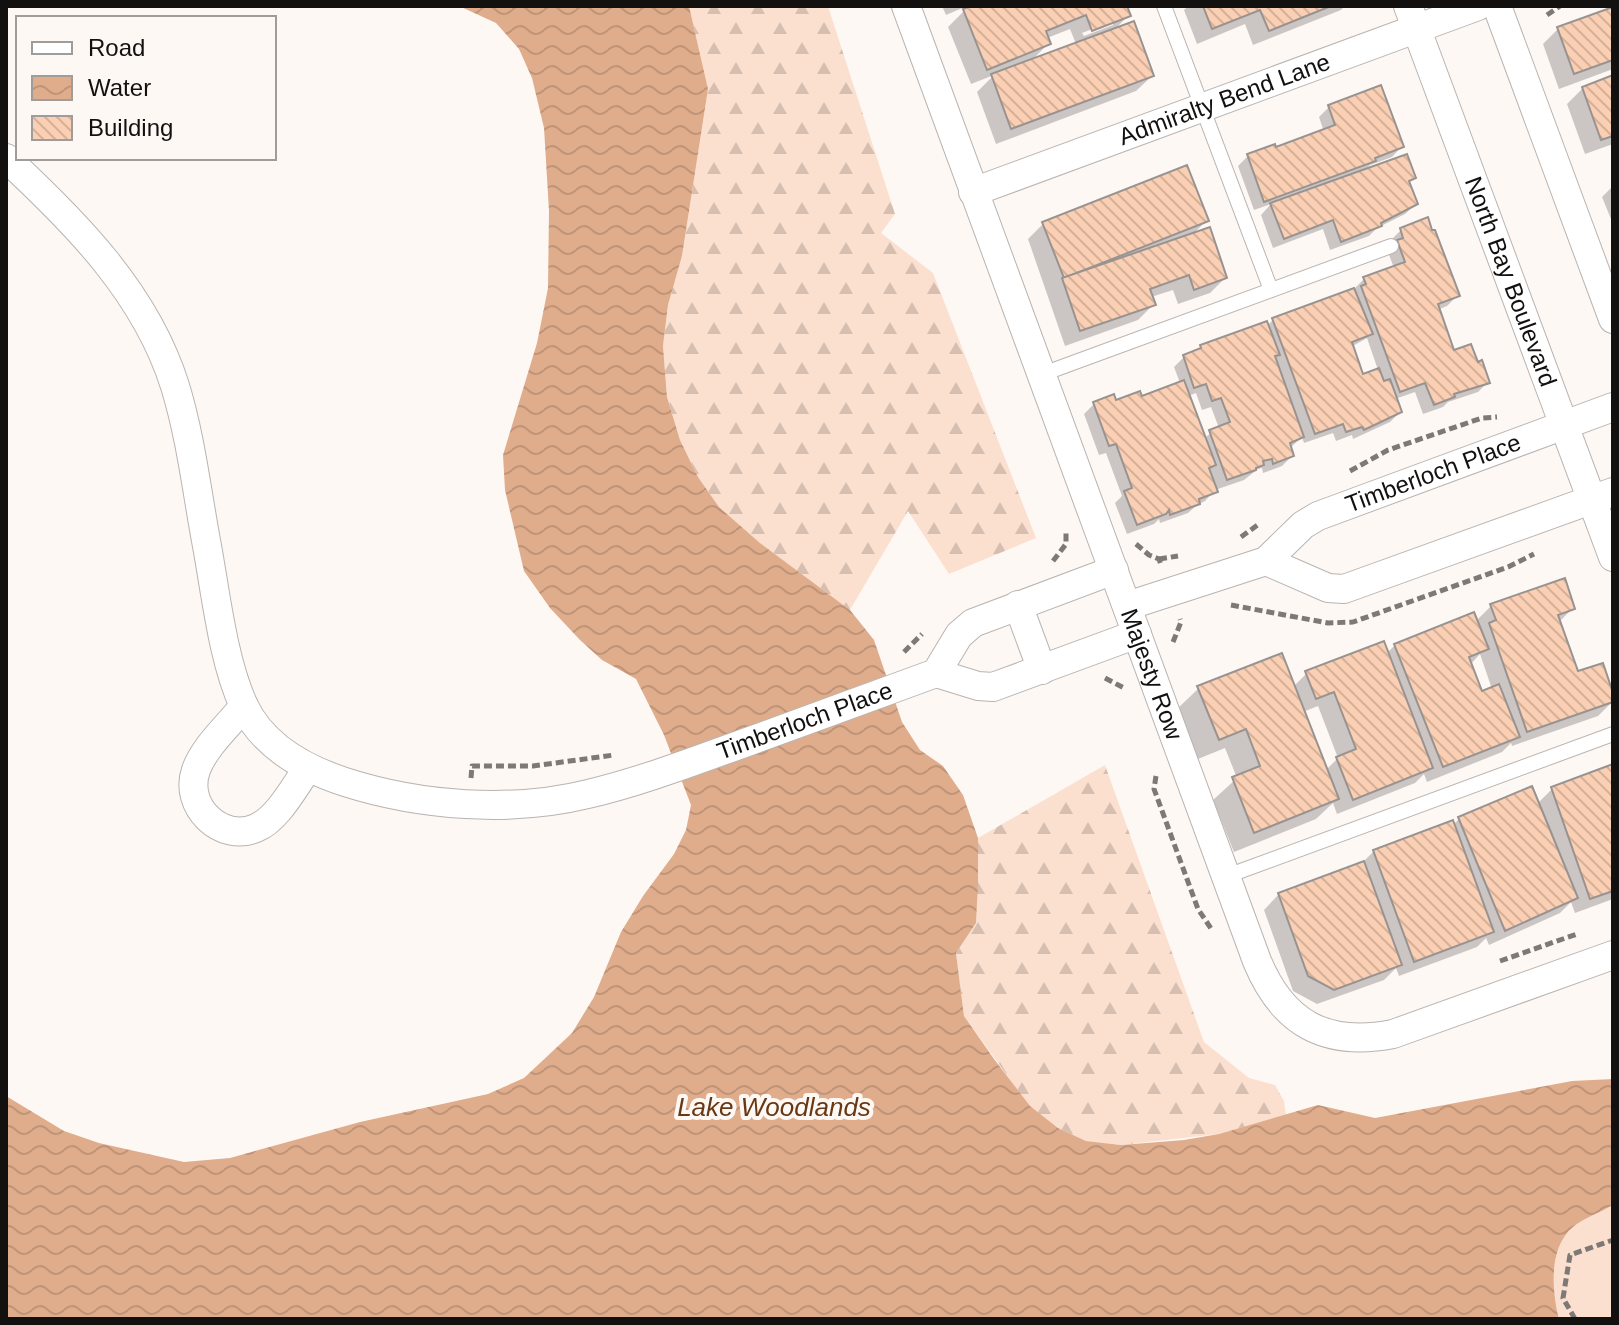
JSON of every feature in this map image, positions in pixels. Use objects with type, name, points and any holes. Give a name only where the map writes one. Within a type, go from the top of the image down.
[{"type":"street","name":"Majesty Row","points":[[906,6],[1265,982],[1279,1002],[1295,1018],[1314,1030],[1340,1037],[1368,1039],[1393,1034],[1613,955]]},
{"type":"street","name":"Admiralty Bend Lane","points":[[973,192],[1203,107],[1412,17],[1478,6]]},
{"type":"street","points":[[1497,6],[1613,319]]},
{"type":"street","name":"North Bay Boulevard","points":[[1412,17],[1564,425],[1602,496],[1613,557]]},
{"type":"street","points":[[6,158],[74,223],[105,259],[155,338],[174,383],[221,621],[244,706],[196,770],[194,787],[199,806],[208,820],[224,829],[240,832],[257,828],[272,816],[308,768]]},
{"type":"street","name":"Timberloch Place","points":[[1127,606],[1266,561],[1303,525],[1318,516],[1613,407]]},
{"type":"street","points":[[1266,561],[1328,588],[1344,589],[1602,496]]},
{"type":"street","points":[[1114,570],[979,620],[959,635],[936,673],[986,687],[1042,670],[1137,634]]},
{"type":"street","points":[[1018,605],[1042,670]]},
{"type":"street","name":"Timberloch Place","points":[[244,706],[269,739],[308,768],[359,786],[468,803],[524,804],[566,799],[674,768],[936,673]]},
{"type":"lane","points":[[1164,6],[1271,290]]},
{"type":"lane","points":[[1040,375],[1391,246]]},
{"type":"lane","points":[[1227,876],[1613,734]]},
{"type":"path","points":[[1547,15],[1560,6]]},
{"type":"path","points":[[1131,538],[1145,552],[1159,559],[1168,593],[1181,622],[1174,636],[1173,653]]},
{"type":"path","points":[[1058,556],[1069,568],[1075,584]]},
{"type":"path","points":[[1099,648],[1104,677],[1120,684],[1128,696]]},
{"type":"path","points":[[468,803],[472,766],[533,766],[620,755]]},
{"type":"path","points":[[1155,772],[1154,789],[1198,909],[1213,933]]},
{"type":"path","points":[[1495,963],[1588,930]]},
{"type":"path","points":[[1575,1319],[1563,1298],[1570,1255],[1613,1240]]},
{"type":"green space","points":[[689,6],[828,6],[895,214],[881,233],[933,273],[1036,538],[949,574],[908,511],[850,610],[760,543],[719,507],[698,477],[680,440],[667,397],[663,346],[668,305],[682,256],[708,89]]},
{"type":"green space","points":[[1105,765],[1204,1042],[1249,1078],[1275,1085],[1284,1101],[1286,1115],[1219,1134],[1121,1145],[1086,1141],[1058,1128],[1030,1107],[964,1016],[956,953],[976,923],[978,838]]},
{"type":"green space","points":[[1613,1205],[1613,1319],[1559,1319],[1554,1270],[1559,1246],[1573,1227]]},
{"type":"water","name":"Lake Woodlands","points":[[459,6],[689,6],[708,89],[682,256],[668,305],[663,346],[667,397],[680,440],[698,477],[719,507],[760,543],[850,610],[874,640],[902,722],[920,750],[943,766],[963,795],[978,838],[976,923],[956,953],[964,1016],[1030,1106],[1058,1128],[1086,1141],[1121,1145],[1219,1134],[1318,1105],[1375,1118],[1572,1081],[1613,1079],[1613,1205],[1573,1227],[1559,1246],[1554,1283],[1559,1319],[6,1319],[6,1096],[64,1131],[99,1143],[184,1162],[230,1158],[360,1122],[488,1094],[524,1078],[572,1033],[594,997],[621,932],[674,854],[686,830],[691,805],[664,735],[636,679],[602,660],[580,640],[550,608],[524,571],[505,490],[503,455],[537,343],[548,288],[549,211],[544,128],[532,78],[519,49],[496,23]]},
{"type":"building","points":[[971,6],[1127,6],[1131,16],[1092,31],[1086,15],[1046,31],[1051,44],[987,70],[963,9]]},
{"type":"building","points":[[1203,6],[1331,6],[1269,31],[1260,10],[1212,29]]},
{"type":"building","points":[[1613,7],[1613,60],[1574,74],[1557,27]]},
{"type":"building","points":[[1134,21],[1154,76],[1011,129],[991,74]]},
{"type":"building","points":[[1613,75],[1613,136],[1601,140],[1582,87]]},
{"type":"building","points":[[1381,85],[1404,147],[1375,158],[1376,161],[1264,202],[1247,154],[1275,144],[1276,147],[1335,125],[1328,105]]},
{"type":"building","points":[[1407,154],[1416,178],[1409,181],[1418,204],[1381,223],[1382,226],[1341,242],[1333,220],[1284,239],[1270,203]]},
{"type":"building","points":[[1187,165],[1209,221],[1064,278],[1042,222]]},
{"type":"building","points":[[1428,217],[1460,296],[1438,304],[1454,350],[1471,344],[1478,362],[1482,360],[1490,383],[1454,394],[1455,397],[1434,405],[1425,383],[1400,392],[1361,286],[1366,284],[1363,277],[1405,262],[1397,240],[1403,238],[1400,228]]},
{"type":"building","points":[[1210,227],[1227,278],[1194,290],[1189,275],[1150,289],[1156,305],[1080,331],[1062,278]]},
{"type":"building","points":[[1354,288],[1373,334],[1352,342],[1363,374],[1379,368],[1384,381],[1390,379],[1402,412],[1364,430],[1362,427],[1346,432],[1343,424],[1315,434],[1272,318]]},
{"type":"building","points":[[1267,321],[1280,355],[1275,356],[1304,437],[1290,443],[1294,456],[1273,464],[1272,459],[1263,461],[1264,465],[1256,470],[1227,480],[1209,430],[1230,422],[1221,398],[1212,401],[1206,384],[1194,388],[1183,355],[1201,348],[1200,345]]},
{"type":"building","points":[[1184,380],[1216,465],[1209,468],[1218,492],[1199,499],[1200,504],[1170,515],[1169,510],[1137,525],[1124,491],[1132,488],[1116,444],[1109,446],[1093,402],[1114,394],[1116,400],[1140,391],[1142,396]]},
{"type":"building","points":[[1565,578],[1575,609],[1558,615],[1578,671],[1603,663],[1613,702],[1527,732],[1489,623],[1496,620],[1490,604]]},
{"type":"building","points":[[1474,612],[1489,649],[1469,657],[1482,691],[1499,684],[1520,737],[1443,767],[1394,644]]},
{"type":"building","points":[[1384,641],[1433,768],[1353,800],[1336,757],[1356,749],[1334,692],[1316,699],[1305,671]]},
{"type":"building","points":[[1282,653],[1339,799],[1254,833],[1232,777],[1260,766],[1246,729],[1219,740],[1197,686]]},
{"type":"building","points":[[1613,764],[1613,891],[1590,899],[1551,787]]},
{"type":"building","points":[[1532,786],[1578,898],[1505,931],[1458,817]]},
{"type":"building","points":[[1453,820],[1494,932],[1414,962],[1373,850]]},
{"type":"building","points":[[1364,861],[1402,965],[1334,990],[1308,976],[1278,893]]}]
